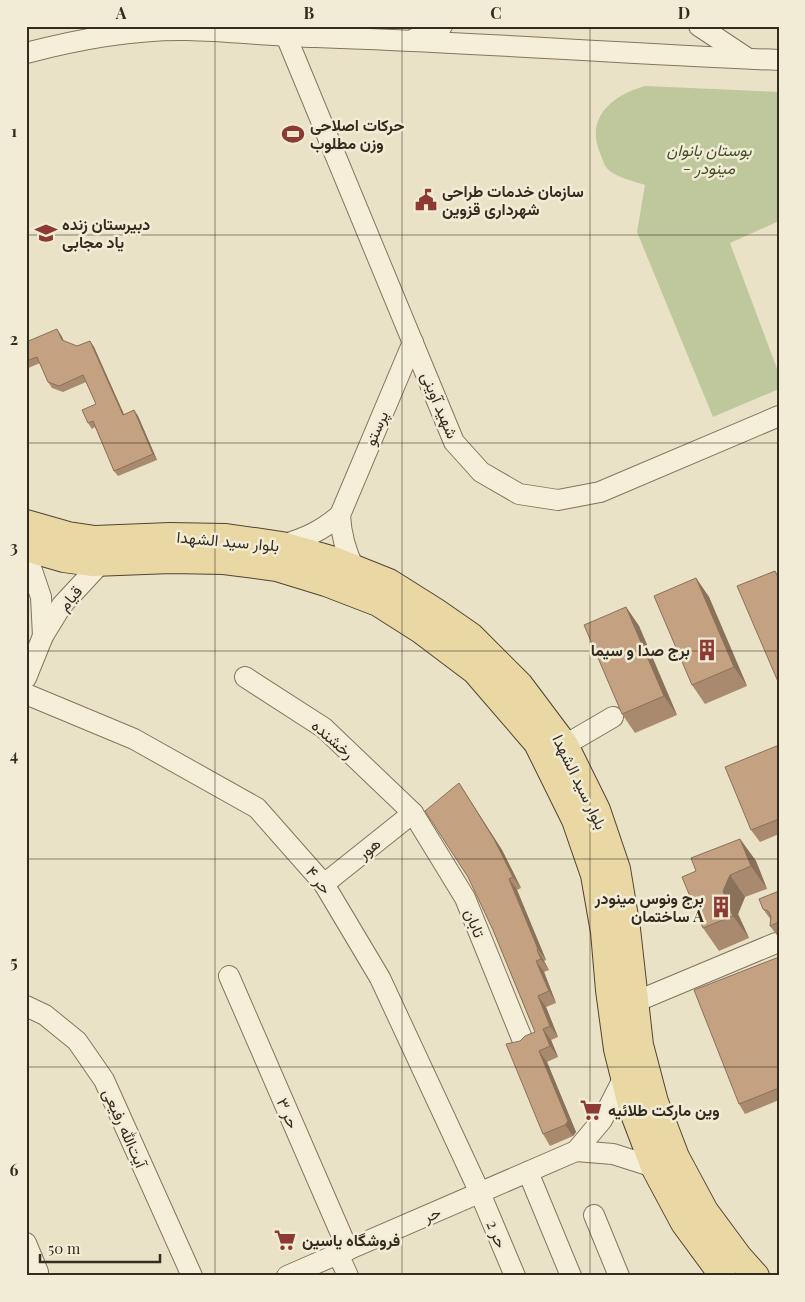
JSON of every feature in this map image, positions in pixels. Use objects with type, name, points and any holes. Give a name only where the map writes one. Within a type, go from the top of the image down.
[{"type":"main road","name":"بلوار سید الشهدا","points":[[26,523],[68,536],[95,539],[179,536],[226,538],[282,545],[334,560],[388,582],[471,636],[520,685],[531,717]]},
{"type":"main road","name":"بلوار سید الشهدا","points":[[26,548],[64,559],[101,563],[171,560],[224,561],[277,568],[326,583],[378,603],[422,631],[531,717],[562,757],[597,810],[617,869],[627,929],[640,1045],[655,1102],[676,1157],[705,1211],[738,1257],[756,1276]]},
{"type":"main road","name":"بلوار سید الشهدا","points":[[562,757],[575,820],[594,875],[604,932],[617,1049],[632,1109],[654,1167],[684,1223],[723,1276]]},
{"type":"street","points":[[412,40],[442,26]]},
{"type":"street","points":[[699,26],[749,59]]},
{"type":"street","points":[[26,52],[112,34],[186,30],[779,60]]},
{"type":"street","name":"شهید آوینی","points":[[286,36],[454,442],[481,472],[518,494],[558,500],[600,492],[779,416]]},
{"type":"street","name":"پرستو","points":[[354,568],[343,543],[340,515],[413,342]]},
{"type":"street","name":"پرستو","points":[[282,545],[303,539],[323,529],[340,515]]},
{"type":"street","name":"قیام","points":[[26,553],[41,597],[43,636]]},
{"type":"street","name":"قیام","points":[[26,678],[43,636],[62,606],[101,563]]},
{"type":"street","name":"رخشنده","points":[[245,677],[324,728],[413,813]]},
{"type":"street","name":"حر ۴","points":[[26,694],[134,740],[258,808],[324,884],[380,978],[480,1193]]},
{"type":"street","points":[[562,757],[613,717]]},
{"type":"street","name":"هور","points":[[324,884],[413,813]]},
{"type":"street","name":"تابان","points":[[413,813],[465,898],[523,1041]]},
{"type":"street","points":[[635,1002],[776,943]]},
{"type":"street","name":"حر ۳","points":[[229,976],[343,1252],[348,1276]]},
{"type":"street","name":"آیت‌الله رفیعی","points":[[26,1006],[45,1015],[77,1041],[104,1080],[192,1276]]},
{"type":"street","name":"حر","points":[[287,1276],[576,1151],[602,1120],[624,1077]]},
{"type":"street","name":"حر","points":[[576,1151],[613,1154],[654,1167]]},
{"type":"street","points":[[528,1172],[571,1276]]},
{"type":"street","name":"حر 2","points":[[480,1193],[515,1276]]},
{"type":"street","points":[[594,1216],[619,1276]]},
{"type":"street","points":[[26,1243],[38,1272]]},
{"type":"green space","name":"بوستان بانوان - مینودر","points":[[645,86],[779,92],[779,221],[730,243],[779,374],[779,389],[713,417],[637,232],[645,185],[619,176],[609,170],[604,164],[596,140],[599,118],[605,109],[622,95]]},
{"type":"building","points":[[57,329],[62,340],[77,346],[90,341],[123,415],[134,410],[153,454],[114,471],[93,421],[88,423],[82,410],[96,404],[83,375],[59,386],[48,382],[37,357],[26,361],[26,342]]},
{"type":"building","points":[[775,571],[779,579],[779,684],[737,586]]},
{"type":"building","name":"برج صدا و سیما","points":[[696,578],[734,667],[692,685],[654,596]]},
{"type":"building","name":"برج صدا و سیما","points":[[626,607],[664,696],[622,714],[584,625]]},
{"type":"building","points":[[779,745],[779,819],[751,830],[725,767]]},
{"type":"building","points":[[459,783],[494,839],[513,877],[509,879],[538,949],[541,959],[536,961],[549,991],[538,996],[550,1026],[543,1029],[550,1046],[539,1051],[568,1121],[565,1125],[543,1134],[506,1044],[520,1041],[525,1036],[535,1032],[493,930],[468,877],[425,811]]},
{"type":"building","points":[[740,839],[751,866],[730,875],[723,891],[733,916],[703,928],[682,877],[696,871],[691,858]]},
{"type":"building","points":[[779,891],[779,922],[770,926],[771,916],[768,911],[763,909],[759,899]]},
{"type":"building","points":[[779,957],[779,1088],[739,1104],[694,990]]},
{"type":"place","name":"حرکات اصلاحی وزن مطلوب","points":[[293,134]]},
{"type":"place","name":"سازمان خدمات طراحی شهرداری قزوین","points":[[426,200]]},
{"type":"place","name":"دبیرستان زنده یاد مجابی","points":[[46,233]]},
{"type":"place","name":"برج صدا و سیما","points":[[707,650]]},
{"type":"place","name":"برج ونوس مینودر ساختمان A","points":[[721,907]]},
{"type":"place","name":"وین مارکت طلائیه","points":[[591,1110]]},
{"type":"place","name":"فروشگاه یاسین","points":[[285,1240]]}]
